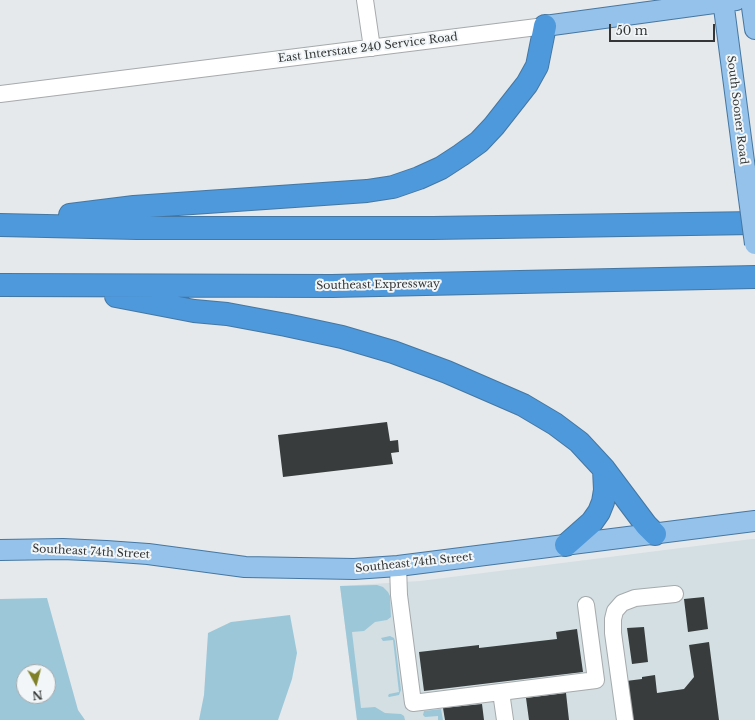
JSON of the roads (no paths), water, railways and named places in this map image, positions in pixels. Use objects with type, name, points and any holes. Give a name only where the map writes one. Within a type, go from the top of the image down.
[{"type":"highway","points":[[0,224],[134,208],[367,191],[393,187],[419,178],[441,168],[461,155],[479,142],[494,126],[527,84],[536,66],[545,26]]},
{"type":"highway","points":[[0,224],[137,228],[433,228],[755,223]]},
{"type":"highway","name":"Southeast Expressway","points":[[0,285],[332,286],[755,277]]},
{"type":"highway","points":[[63,286],[194,310],[228,314],[342,337],[393,352],[447,372],[523,405],[556,424],[579,442],[604,469],[646,525],[655,534]]},
{"type":"highway","points":[[566,546],[592,522],[599,512],[603,502],[605,490],[604,469]]},
{"type":"main road","name":"East Interstate 240 Service Road","points":[[545,26],[728,0]]},
{"type":"main road","name":"South Sooner Road","points":[[728,0],[745,169],[755,244]]},
{"type":"main road","points":[[751,0],[755,29]]},
{"type":"main road","name":"Southeast 74th Street","points":[[0,550],[63,549],[106,551],[148,554],[245,567],[354,569],[398,566],[566,546],[755,521]]},
{"type":"street","points":[[365,0],[372,48]]},
{"type":"street","name":"East Interstate 240 Service Road","points":[[0,94],[545,26]]},
{"type":"street","points":[[398,566],[413,702],[596,680],[586,605]]},
{"type":"street","points":[[624,720],[613,633],[613,619],[615,611],[622,603],[635,598],[675,594]]},
{"type":"street","points":[[501,692],[505,720]]}]
